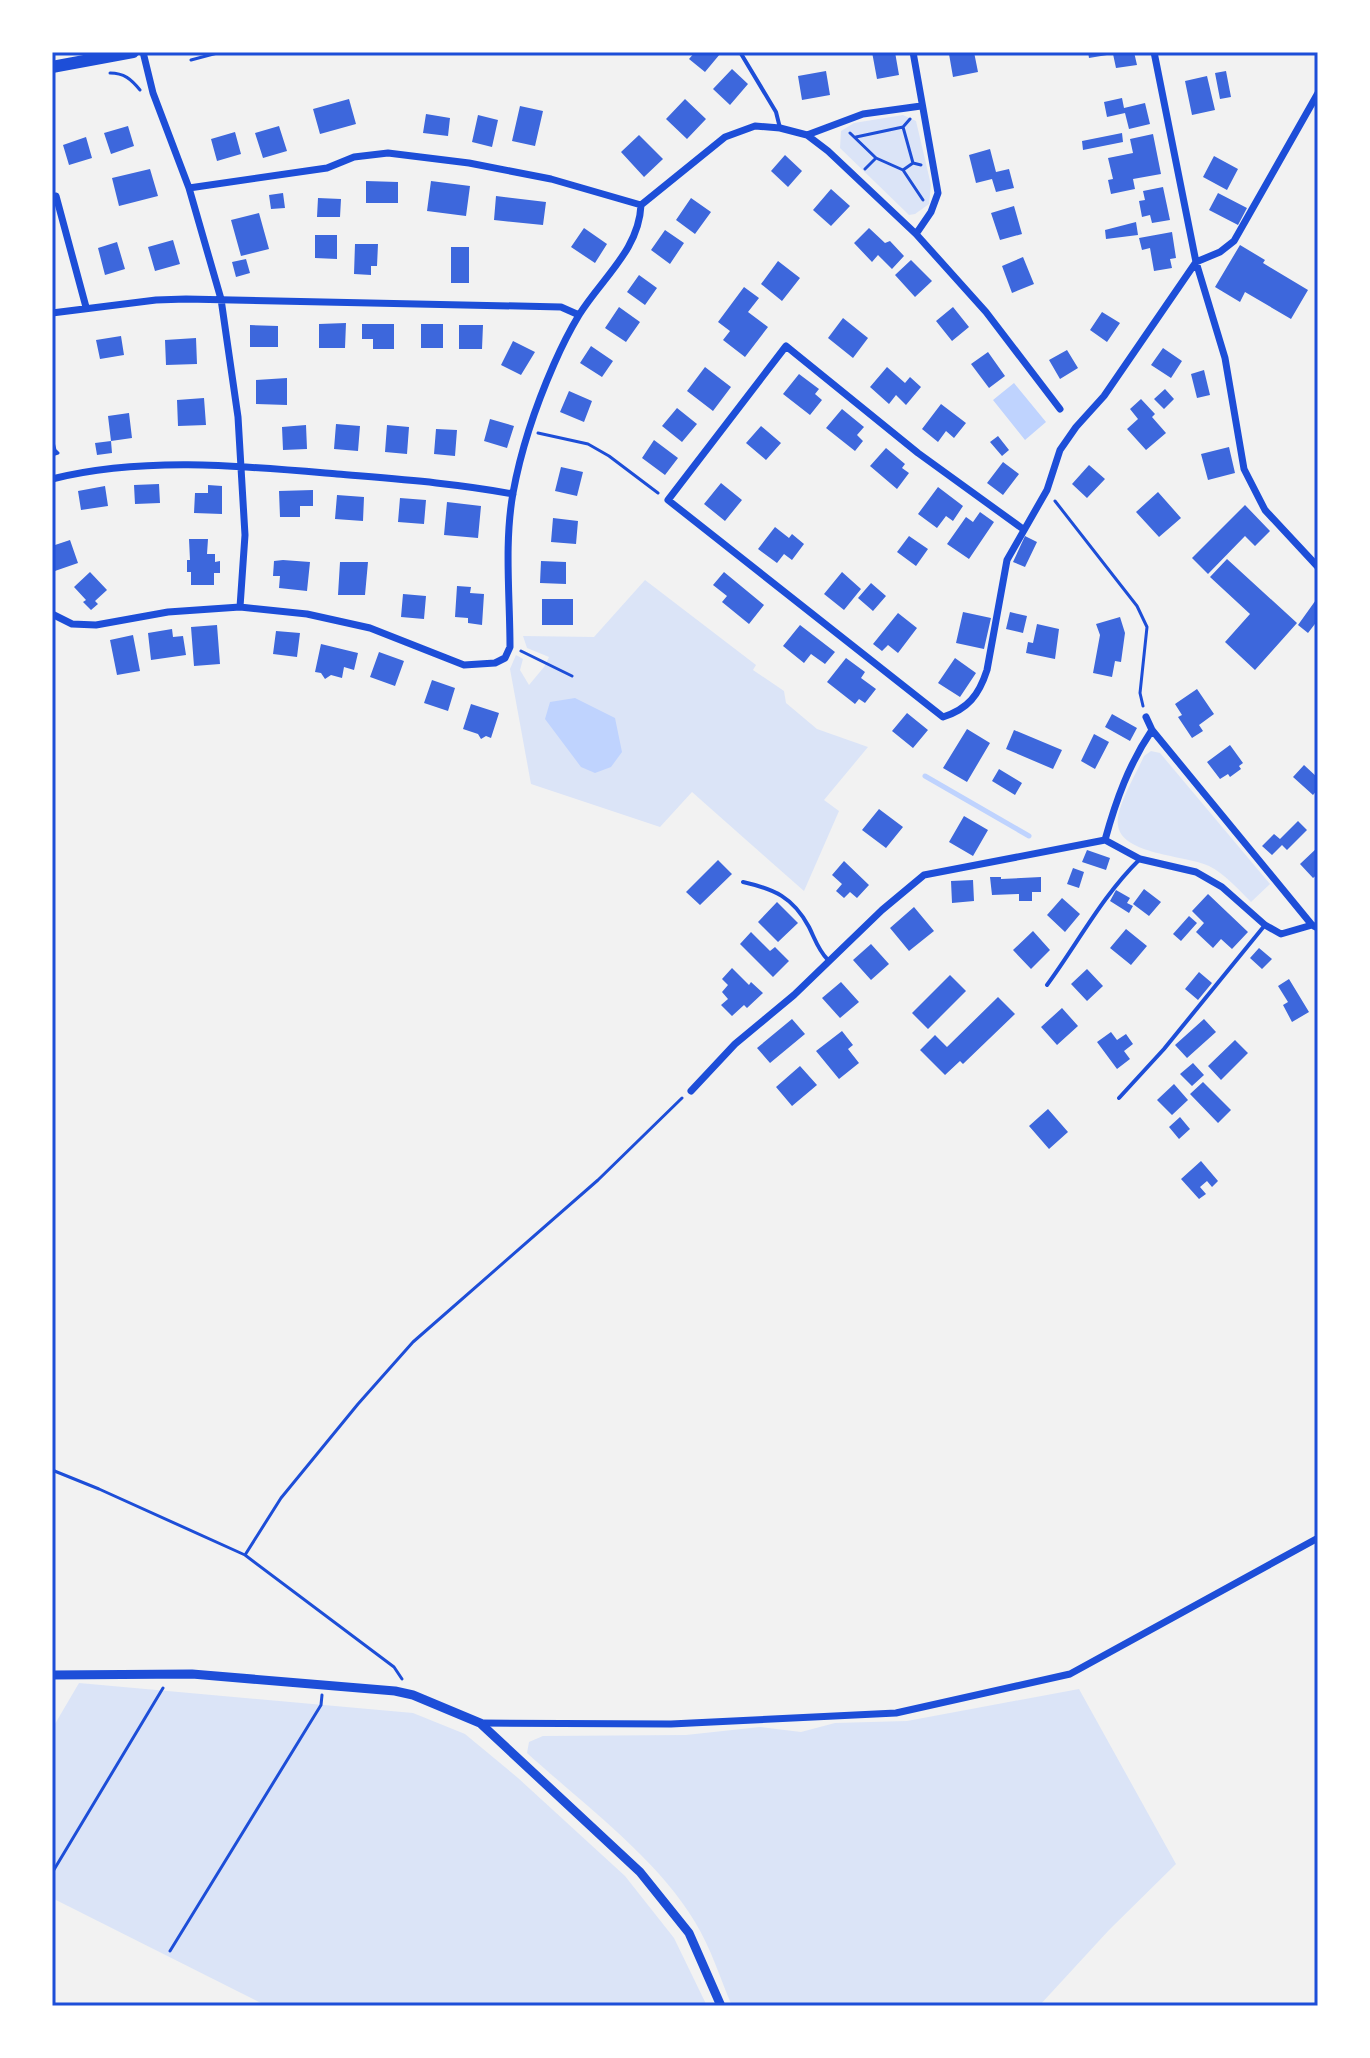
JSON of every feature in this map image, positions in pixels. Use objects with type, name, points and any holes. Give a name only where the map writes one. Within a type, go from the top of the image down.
[{"type":"main road","points":[[52,67],[133,52]]},
{"type":"street","points":[[143,52],[153,93],[189,188],[221,299],[238,417],[245,535],[240,607]]},
{"type":"street","points":[[913,52],[938,193],[931,212],[916,234]]},
{"type":"street","points":[[1154,52],[1196,262],[1225,358],[1244,469],[1265,510],[1318,567]]},
{"type":"street","points":[[1023,529],[918,453],[786,346],[668,500],[943,717],[962,710],[983,685],[1002,599],[1007,560],[1047,490],[1060,450],[1104,396],[1196,262],[1220,252],[1234,241],[1318,93]]},
{"type":"street","points":[[807,135],[863,114],[921,106]]},
{"type":"street","points":[[52,614],[72,624],[96,625],[168,612],[240,607],[307,614],[370,628],[464,665],[495,663],[505,658],[510,647],[508,563],[513,494],[529,430],[554,363],[579,315],[628,248],[640,225],[641,205],[725,137],[755,126],[807,135],[857,177],[916,234],[986,312],[1060,409]]},
{"type":"street","points":[[189,188],[327,168],[354,157],[388,153],[469,163],[524,174],[641,205]]},
{"type":"street","points":[[56,196],[86,307]]},
{"type":"street","points":[[52,313],[156,300],[221,299],[561,307],[579,315]]},
{"type":"street","points":[[52,479],[79,472],[146,466],[239,466],[469,486],[513,494]]},
{"type":"street","points":[[691,1091],[735,1044],[794,995],[882,910],[924,875],[1105,840],[1140,859],[1196,872],[1222,887],[1265,925],[1281,934],[1315,927],[1152,730],[1146,717]]},
{"type":"street","points":[[1105,840],[1116,799],[1139,749],[1152,730]]},
{"type":"street","points":[[480,1723],[671,1724],[896,1713],[925,1707],[1070,1674],[1318,1538]]},
{"type":"street","points":[[52,1675],[192,1674],[367,1688],[413,1695],[480,1723],[640,1872],[689,1933],[721,2006]]},
{"type":"lane","points":[[740,52],[776,112],[780,128]]},
{"type":"lane","points":[[1047,985],[1107,893],[1140,859]]},
{"type":"lane","points":[[743,882],[773,889],[781,895],[802,915],[820,952],[829,961]]},
{"type":"lane","points":[[1119,1098],[1164,1049],[1265,925]]},
{"type":"path","points":[[191,60],[221,52]]},
{"type":"path","points":[[102,72],[122,74],[133,81],[144,96]]},
{"type":"path","points":[[854,137],[903,127],[921,106]]},
{"type":"path","points":[[841,121],[876,158],[903,170],[931,212]]},
{"type":"path","points":[[903,127],[913,163]]},
{"type":"path","points":[[857,177],[876,158]]},
{"type":"path","points":[[903,170],[913,163],[933,168]]},
{"type":"path","points":[[529,430],[588,444],[668,500]]},
{"type":"path","points":[[52,438],[58,453],[52,455]]},
{"type":"path","points":[[1047,490],[1137,606],[1147,627],[1140,693],[1146,717]]},
{"type":"path","points":[[510,647],[572,676]]},
{"type":"path","points":[[245,1555],[281,1498],[413,1342],[598,1180],[691,1091]]},
{"type":"path","points":[[52,1470],[245,1555],[394,1667],[413,1695]]},
{"type":"path","points":[[52,1873],[162,1691]]},
{"type":"path","points":[[170,1951],[321,1705],[322,1696]]},
{"type":"shaded area","points":[[903,115],[916,121],[931,185],[929,204],[909,215],[840,148],[841,131],[854,123]]},
{"type":"shaded area","points":[[645,580],[756,665],[753,670],[784,691],[786,703],[817,729],[868,747],[824,800],[839,811],[804,891],[692,792],[660,827],[531,784],[510,669],[516,655],[523,659],[520,670],[529,685],[549,657],[527,648],[523,636],[594,637]]},
{"type":"shaded area","points":[[1151,751],[1160,753],[1270,884],[1251,902],[1226,877],[1209,866],[1156,853],[1130,843],[1122,835],[1118,818],[1123,800],[1144,756]]},
{"type":"shaded area","points":[[79,1683],[413,1713],[465,1734],[625,1876],[674,1938],[707,2006],[267,2006],[52,1898],[52,1729]]},
{"type":"shaded area","points":[[1079,1689],[1176,1864],[1039,2006],[732,2006],[706,1942],[679,1898],[617,1832],[527,1753],[529,1742],[543,1736],[686,1735],[760,1727],[801,1732],[835,1723],[907,1721]]},
{"type":"water","points":[[1014,383],[1046,422],[1025,440],[993,400]]},
{"type":"water","points":[[575,698],[615,718],[622,752],[611,767],[595,773],[581,767],[545,719],[550,702]]},
{"type":"building","points":[[695,52],[720,54],[705,72],[689,59]]},
{"type":"building","points":[[872,52],[895,52],[899,75],[877,79]]},
{"type":"building","points":[[974,52],[978,72],[953,77],[949,54]]},
{"type":"building","points":[[1088,52],[1134,52],[1137,65],[1116,68],[1113,54],[1089,58]]},
{"type":"building","points":[[732,69],[748,84],[730,105],[713,89]]},
{"type":"building","points":[[826,71],[830,95],[802,100],[798,76]]},
{"type":"building","points":[[1226,71],[1231,97],[1220,99],[1215,73]]},
{"type":"building","points":[[1207,76],[1215,110],[1192,115],[1185,81]]},
{"type":"building","points":[[1122,98],[1124,108],[1145,103],[1150,124],[1129,129],[1125,113],[1107,117],[1104,102]]},
{"type":"building","points":[[349,99],[356,124],[320,134],[313,109]]},
{"type":"building","points":[[685,99],[706,119],[687,139],[666,119]]},
{"type":"building","points":[[520,106],[543,111],[535,146],[512,141]]},
{"type":"building","points":[[426,114],[450,118],[448,136],[423,133]]},
{"type":"building","points":[[478,115],[498,120],[492,147],[472,142]]},
{"type":"building","points":[[128,126],[134,146],[111,154],[104,133]]},
{"type":"building","points":[[279,126],[287,151],[263,158],[255,133]]},
{"type":"building","points":[[235,132],[241,154],[217,161],[211,139]]},
{"type":"building","points":[[1122,133],[1123,142],[1083,150],[1082,141]]},
{"type":"building","points":[[1153,134],[1161,174],[1133,179],[1135,189],[1111,194],[1108,180],[1113,179],[1108,158],[1133,153],[1130,139]]},
{"type":"building","points":[[639,135],[663,159],[644,177],[621,152]]},
{"type":"building","points":[[86,137],[92,158],[69,165],[63,145]]},
{"type":"building","points":[[990,149],[996,172],[1009,169],[1014,188],[996,192],[992,179],[976,183],[969,155]]},
{"type":"building","points":[[785,155],[802,171],[788,187],[771,171]]},
{"type":"building","points":[[1214,156],[1238,169],[1227,190],[1203,177]]},
{"type":"building","points":[[150,169],[158,196],[119,206],[112,178]]},
{"type":"building","points":[[366,181],[398,182],[398,203],[366,203]]},
{"type":"building","points":[[431,181],[470,186],[466,216],[427,211]]},
{"type":"building","points":[[1163,187],[1170,220],[1152,223],[1150,215],[1142,217],[1139,201],[1145,200],[1143,191]]},
{"type":"building","points":[[831,189],[850,206],[831,226],[813,210]]},
{"type":"building","points":[[283,193],[285,208],[271,209],[269,195]]},
{"type":"building","points":[[1218,193],[1247,208],[1238,225],[1209,210]]},
{"type":"building","points":[[496,196],[546,202],[543,225],[494,220]]},
{"type":"building","points":[[318,198],[341,199],[340,217],[317,217]]},
{"type":"building","points":[[691,198],[711,212],[695,234],[676,220]]},
{"type":"building","points":[[1014,206],[1022,234],[1000,240],[991,213]]},
{"type":"building","points":[[259,213],[269,249],[241,256],[231,220]]},
{"type":"building","points":[[1136,222],[1138,235],[1106,239],[1105,230]]},
{"type":"building","points":[[584,228],[607,244],[595,263],[571,247]]},
{"type":"building","points":[[869,228],[885,243],[890,241],[904,256],[892,269],[878,255],[872,262],[854,243]]},
{"type":"building","points":[[665,230],[684,243],[670,264],[651,250]]},
{"type":"building","points":[[1172,232],[1176,258],[1170,259],[1172,268],[1154,271],[1150,248],[1142,250],[1139,238]]},
{"type":"building","points":[[315,235],[337,235],[337,259],[315,258]]},
{"type":"building","points":[[173,240],[180,264],[155,271],[148,247]]},
{"type":"building","points":[[117,242],[125,269],[105,275],[98,248]]},
{"type":"building","points":[[355,244],[378,244],[377,266],[371,266],[371,275],[354,274]]},
{"type":"building","points":[[1240,245],[1308,290],[1291,319],[1245,292],[1240,302],[1215,287]]},
{"type":"building","points":[[451,247],[469,247],[469,283],[451,283]]},
{"type":"building","points":[[1023,257],[1034,284],[1012,293],[1002,266]]},
{"type":"building","points":[[246,259],[250,273],[236,277],[232,262]]},
{"type":"building","points":[[911,260],[932,281],[915,297],[895,275]]},
{"type":"building","points":[[778,261],[800,278],[782,301],[761,284]]},
{"type":"building","points":[[639,275],[657,288],[645,305],[627,292]]},
{"type":"building","points":[[744,287],[759,298],[748,312],[768,327],[745,357],[723,340],[730,331],[718,322]]},
{"type":"building","points":[[619,307],[640,322],[626,342],[605,328]]},
{"type":"building","points":[[953,307],[969,327],[952,341],[936,321]]},
{"type":"building","points":[[1102,312],[1120,323],[1107,342],[1090,330]]},
{"type":"building","points":[[843,318],[868,338],[853,358],[828,338]]},
{"type":"building","points":[[346,323],[345,348],[319,348],[319,324]]},
{"type":"building","points":[[362,324],[394,324],[394,349],[373,349],[373,339],[362,339]]},
{"type":"building","points":[[421,324],[443,324],[443,348],[421,348]]},
{"type":"building","points":[[250,325],[278,326],[278,347],[250,347]]},
{"type":"building","points":[[459,325],[483,325],[482,349],[459,349]]},
{"type":"building","points":[[121,336],[124,355],[100,359],[96,340]]},
{"type":"building","points":[[196,338],[197,364],[166,365],[165,340]]},
{"type":"building","points":[[513,341],[535,352],[521,375],[501,365]]},
{"type":"building","points":[[591,346],[613,361],[602,377],[580,363]]},
{"type":"building","points":[[1163,348],[1182,361],[1171,378],[1151,365]]},
{"type":"building","points":[[1067,350],[1078,368],[1060,379],[1049,360]]},
{"type":"building","points":[[988,352],[1005,376],[989,388],[971,364]]},
{"type":"building","points":[[705,367],[731,387],[713,411],[687,391]]},
{"type":"building","points":[[887,367],[905,383],[910,377],[921,387],[906,405],[896,395],[889,404],[870,387]]},
{"type":"building","points":[[1204,370],[1210,395],[1197,398],[1191,374]]},
{"type":"building","points":[[799,374],[819,389],[815,394],[822,400],[810,415],[783,394]]},
{"type":"building","points":[[287,378],[287,405],[256,404],[256,380]]},
{"type":"building","points":[[1165,389],[1174,399],[1164,409],[1154,399]]},
{"type":"building","points":[[569,391],[592,401],[584,422],[560,412]]},
{"type":"building","points":[[204,398],[206,425],[178,426],[177,400]]},
{"type":"building","points":[[1141,399],[1166,433],[1146,450],[1127,429],[1138,419],[1130,409]]},
{"type":"building","points":[[941,404],[966,423],[954,438],[946,431],[938,442],[922,429]]},
{"type":"building","points":[[677,408],[697,424],[682,442],[662,426]]},
{"type":"building","points":[[842,409],[864,427],[857,435],[863,441],[855,451],[826,428]]},
{"type":"building","points":[[129,413],[132,438],[111,441],[108,416]]},
{"type":"building","points":[[490,419],[514,426],[507,448],[484,441]]},
{"type":"building","points":[[336,424],[360,426],[358,451],[334,449]]},
{"type":"building","points":[[306,425],[307,449],[283,450],[282,427]]},
{"type":"building","points":[[387,425],[409,427],[407,454],[385,452]]},
{"type":"building","points":[[761,426],[781,443],[766,460],[746,443]]},
{"type":"building","points":[[436,429],[457,430],[455,456],[434,454]]},
{"type":"building","points":[[998,436],[1009,450],[1002,456],[990,442]]},
{"type":"building","points":[[654,440],[678,458],[665,475],[642,458]]},
{"type":"building","points":[[111,441],[112,453],[97,455],[95,443]]},
{"type":"building","points":[[1229,447],[1235,473],[1208,480],[1201,454]]},
{"type":"building","points":[[886,448],[905,464],[902,468],[909,473],[897,489],[870,466]]},
{"type":"building","points":[[1003,462],[1019,474],[1003,495],[987,483]]},
{"type":"building","points":[[1089,465],[1105,479],[1087,498],[1072,484]]},
{"type":"building","points":[[561,467],[583,472],[577,496],[555,491]]},
{"type":"building","points":[[721,483],[742,500],[725,521],[704,504]]},
{"type":"building","points":[[159,484],[160,503],[135,504],[134,485]]},
{"type":"building","points":[[208,485],[222,486],[222,514],[194,513],[195,493],[208,493]]},
{"type":"building","points":[[105,486],[108,506],[81,510],[78,491]]},
{"type":"building","points":[[938,487],[963,506],[953,521],[946,516],[937,528],[918,514]]},
{"type":"building","points":[[313,490],[313,506],[300,506],[300,517],[280,517],[279,491]]},
{"type":"building","points":[[1158,492],[1181,518],[1159,537],[1136,512]]},
{"type":"building","points":[[337,495],[364,497],[363,521],[335,519]]},
{"type":"building","points":[[400,498],[426,500],[424,524],[398,522]]},
{"type":"building","points":[[447,502],[481,506],[478,538],[444,535]]},
{"type":"building","points":[[1245,505],[1270,531],[1255,546],[1245,536],[1208,574],[1192,558]]},
{"type":"building","points":[[980,512],[994,522],[969,559],[947,544],[966,517],[973,522]]},
{"type":"building","points":[[553,518],[578,521],[576,544],[551,542]]},
{"type":"building","points":[[775,527],[789,538],[792,534],[804,544],[792,560],[784,554],[777,563],[758,549]]},
{"type":"building","points":[[909,536],[928,549],[916,566],[897,552]]},
{"type":"building","points":[[1025,536],[1037,542],[1025,567],[1013,562]]},
{"type":"building","points":[[189,539],[208,539],[207,554],[215,554],[215,562],[220,561],[220,573],[214,573],[214,585],[191,585],[191,572],[187,572]]},
{"type":"building","points":[[70,540],[78,563],[52,572],[52,546]]},
{"type":"building","points":[[1227,559],[1297,623],[1255,670],[1225,642],[1250,614],[1210,577]]},
{"type":"building","points":[[274,561],[310,562],[307,591],[279,588],[280,576],[273,576]]},
{"type":"building","points":[[541,561],[566,562],[566,584],[540,583]]},
{"type":"building","points":[[340,562],[368,562],[365,595],[338,595]]},
{"type":"building","points":[[90,572],[107,590],[95,601],[98,604],[91,610],[74,587]]},
{"type":"building","points":[[724,572],[764,605],[749,624],[722,602],[727,596],[713,585]]},
{"type":"building","points":[[842,572],[861,589],[844,610],[824,594]]},
{"type":"building","points":[[871,583],[886,596],[873,611],[858,598]]},
{"type":"building","points":[[457,586],[471,587],[470,593],[484,594],[482,625],[468,623],[468,618],[455,617]]},
{"type":"building","points":[[403,594],[426,596],[424,619],[401,617]]},
{"type":"building","points":[[1318,597],[1318,620],[1308,633],[1298,625]]},
{"type":"building","points":[[542,599],[573,599],[573,625],[542,625]]},
{"type":"building","points":[[963,612],[991,618],[984,649],[956,643]]},
{"type":"building","points":[[1010,612],[1027,616],[1023,633],[1006,629]]},
{"type":"building","points":[[898,613],[917,628],[898,653],[888,645],[882,651],[873,644]]},
{"type":"building","points":[[1120,617],[1125,633],[1121,662],[1115,661],[1112,677],[1093,673],[1100,635],[1096,624]]},
{"type":"building","points":[[1037,624],[1059,629],[1055,659],[1026,653],[1028,642],[1033,643]]},
{"type":"building","points":[[217,625],[220,664],[194,666],[191,627]]},
{"type":"building","points":[[800,625],[835,652],[825,664],[811,654],[804,663],[783,646]]},
{"type":"building","points":[[172,629],[173,637],[183,636],[186,655],[151,660],[148,633]]},
{"type":"building","points":[[276,631],[300,633],[297,657],[273,654]]},
{"type":"building","points":[[133,635],[140,671],[117,675],[110,640]]},
{"type":"building","points":[[321,644],[358,653],[354,670],[344,667],[342,678],[331,675],[325,679],[321,673],[315,672]]},
{"type":"building","points":[[379,652],[404,661],[395,686],[370,677]]},
{"type":"building","points":[[846,658],[865,672],[861,678],[876,689],[865,703],[859,699],[855,704],[827,682]]},
{"type":"building","points":[[955,658],[976,673],[960,697],[938,683]]},
{"type":"building","points":[[432,680],[455,688],[448,711],[424,703]]},
{"type":"building","points":[[1197,689],[1214,714],[1199,725],[1203,731],[1192,738],[1178,717],[1182,715],[1175,704]]},
{"type":"building","points":[[471,704],[499,713],[491,738],[486,736],[481,739],[478,734],[463,729]]},
{"type":"building","points":[[907,713],[928,730],[913,748],[892,731]]},
{"type":"building","points":[[1112,714],[1137,728],[1130,741],[1105,727]]},
{"type":"building","points":[[967,729],[990,743],[967,782],[943,768]]},
{"type":"building","points":[[1014,730],[1062,750],[1053,769],[1006,749]]},
{"type":"building","points":[[1094,734],[1109,742],[1095,769],[1081,761]]},
{"type":"building","points":[[1230,745],[1243,763],[1239,766],[1241,769],[1230,777],[1228,774],[1220,779],[1207,762]]},
{"type":"building","points":[[1304,765],[1318,778],[1318,789],[1313,795],[1293,777]]},
{"type":"building","points":[[999,769],[1022,783],[1015,795],[992,781]]},
{"type":"building","points":[[879,809],[903,827],[886,848],[862,830]]},
{"type":"building","points":[[964,816],[988,830],[973,856],[949,842]]},
{"type":"building","points":[[1298,821],[1307,830],[1287,850],[1282,845],[1272,855],[1262,846],[1274,834],[1280,839]]},
{"type":"building","points":[[1318,847],[1318,874],[1313,878],[1300,864]]},
{"type":"building","points":[[1087,850],[1110,858],[1106,870],[1082,862]]},
{"type":"building","points":[[718,860],[732,874],[700,905],[686,892]]},
{"type":"building","points":[[844,861],[869,885],[857,898],[850,892],[844,898],[836,891],[842,884],[832,875]]},
{"type":"building","points":[[1073,868],[1084,872],[1079,888],[1067,884]]},
{"type":"building","points":[[990,877],[1041,877],[1041,892],[1032,892],[1032,901],[1019,901],[1019,894],[992,895]]},
{"type":"building","points":[[973,880],[974,901],[952,903],[951,881]]},
{"type":"building","points":[[1144,889],[1161,902],[1149,916],[1133,904]]},
{"type":"building","points":[[1116,890],[1130,898],[1127,903],[1133,906],[1129,913],[1110,901]]},
{"type":"building","points":[[1208,894],[1248,932],[1232,949],[1221,939],[1213,948],[1196,932],[1204,923],[1192,911]]},
{"type":"building","points":[[1062,898],[1080,914],[1065,932],[1047,915]]},
{"type":"building","points":[[777,902],[798,923],[778,942],[758,922]]},
{"type":"building","points":[[914,907],[934,931],[909,951],[890,928]]},
{"type":"building","points":[[1189,916],[1197,923],[1181,941],[1173,934]]},
{"type":"building","points":[[1126,929],[1147,946],[1131,965],[1110,948]]},
{"type":"building","points":[[1033,931],[1050,950],[1031,969],[1013,950]]},
{"type":"building","points":[[751,932],[770,951],[775,947],[789,961],[773,977],[740,944]]},
{"type":"building","points":[[871,944],[889,964],[871,980],[853,960]]},
{"type":"building","points":[[1259,948],[1272,959],[1262,969],[1250,958]]},
{"type":"building","points":[[732,968],[749,985],[751,982],[763,993],[747,1008],[744,1005],[732,1016],[721,1005],[728,999],[722,992],[728,985],[722,979]]},
{"type":"building","points":[[1087,969],[1103,986],[1087,1001],[1071,984]]},
{"type":"building","points":[[1199,972],[1212,983],[1198,1000],[1185,989]]},
{"type":"building","points":[[950,975],[966,991],[928,1029],[912,1013]]},
{"type":"building","points":[[1289,979],[1309,1012],[1292,1022],[1283,1005],[1288,1002],[1278,986]]},
{"type":"building","points":[[841,982],[859,1002],[840,1018],[822,998]]},
{"type":"building","points":[[998,997],[1015,1014],[963,1064],[960,1061],[945,1075],[920,1050],[935,1035],[947,1047]]},
{"type":"building","points":[[1062,1008],[1078,1026],[1057,1045],[1041,1027]]},
{"type":"building","points":[[792,1019],[805,1034],[770,1063],[757,1048]]},
{"type":"building","points":[[1204,1019],[1216,1032],[1187,1058],[1175,1045]]},
{"type":"building","points":[[842,1031],[853,1045],[848,1049],[859,1063],[839,1079],[816,1051]]},
{"type":"building","points":[[1111,1032],[1117,1040],[1126,1034],[1133,1044],[1124,1051],[1130,1059],[1117,1069],[1097,1042]]},
{"type":"building","points":[[1235,1040],[1248,1053],[1221,1080],[1208,1066]]},
{"type":"building","points":[[1193,1063],[1204,1075],[1192,1086],[1180,1074]]},
{"type":"building","points":[[800,1066],[817,1085],[792,1106],[776,1087]]},
{"type":"building","points":[[1203,1082],[1231,1110],[1218,1123],[1190,1094]]},
{"type":"building","points":[[1174,1084],[1188,1100],[1172,1115],[1157,1100]]},
{"type":"building","points":[[1048,1109],[1068,1132],[1049,1149],[1029,1126]]},
{"type":"building","points":[[1180,1117],[1190,1129],[1179,1139],[1169,1127]]},
{"type":"building","points":[[1201,1161],[1218,1181],[1212,1187],[1207,1181],[1200,1187],[1206,1194],[1199,1199],[1181,1179]]},
{"type":"waterway","points":[[925,776],[1029,836]]}]
